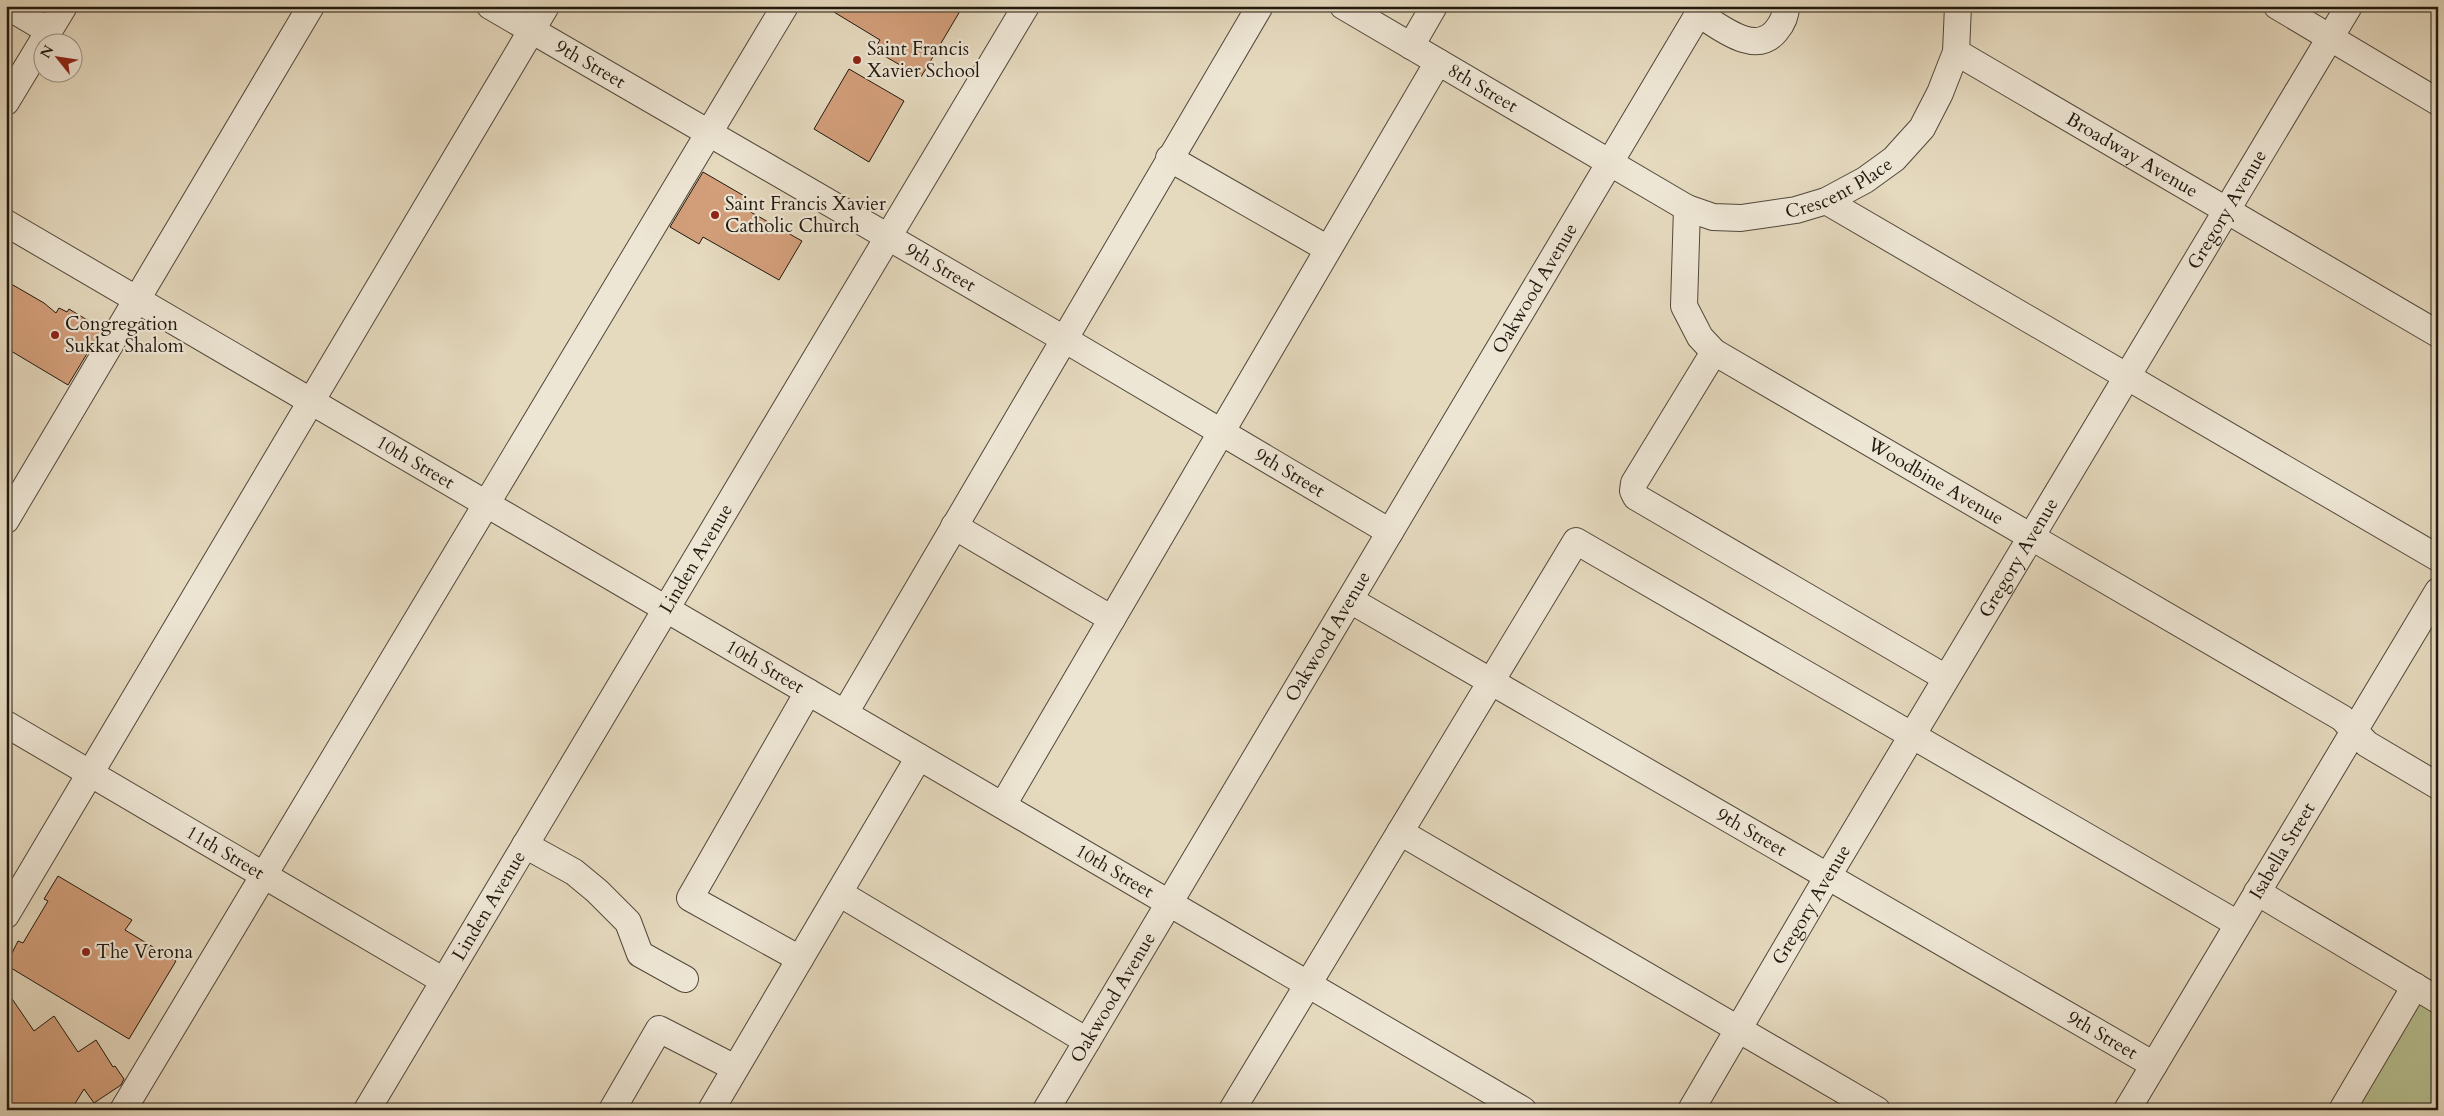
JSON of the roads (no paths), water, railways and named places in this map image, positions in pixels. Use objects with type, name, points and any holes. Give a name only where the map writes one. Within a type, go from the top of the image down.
[{"type":"street","points":[[7,6],[49,31]]},
{"type":"street","points":[[6,102],[64,6]]},
{"type":"street","points":[[6,520],[311,6]]},
{"type":"street","name":"9th Street","points":[[490,6],[1064,339],[1390,532]]},
{"type":"street","points":[[6,915],[546,6]]},
{"type":"street","points":[[123,1110],[785,6]]},
{"type":"street","name":"Linden Avenue","points":[[367,1110],[1026,6]]},
{"type":"street","points":[[845,713],[1169,158],[1260,6]]},
{"type":"street","name":"8th Street","points":[[1343,6],[1616,166]]},
{"type":"street","points":[[1410,46],[1434,6]]},
{"type":"street","points":[[1701,10],[1740,38],[1752,41],[1763,40],[1774,34],[1781,23],[1786,6]]},
{"type":"street","name":"Crescent Place","points":[[1616,166],[1687,208],[1713,217],[1741,218],[1778,214],[1826,201],[1865,180],[1894,159],[1922,128],[1940,93],[1956,52],[1958,6]]},
{"type":"street","points":[[2276,6],[2438,102]]},
{"type":"street","name":"Gregory Avenue","points":[[1691,1110],[1946,678],[2349,6]]},
{"type":"street","name":"Oakwood Avenue","points":[[1046,1110],[1390,532],[1616,166],[1701,10]]},
{"type":"street","name":"Broadway Avenue","points":[[1956,52],[2438,334]]},
{"type":"street","points":[[1003,805],[1438,62]]},
{"type":"street","points":[[1169,158],[1328,249]]},
{"type":"street","points":[[1826,201],[2438,558]]},
{"type":"street","name":"Woodbine Avenue","points":[[1687,208],[1684,306],[1700,337],[1714,352],[2348,724],[2367,744],[2438,786]]},
{"type":"street","name":"10th Street","points":[[6,223],[666,610],[1309,983],[1523,1110]]},
{"type":"street","points":[[1714,352],[1634,483],[1632,491],[1636,497],[1946,678]]},
{"type":"street","points":[[954,526],[1112,619]]},
{"type":"street","points":[[1232,1110],[1576,540],[2238,924]]},
{"type":"street","name":"Isabella Street","points":[[2127,1110],[2257,892],[2348,724],[2438,591]]},
{"type":"street","name":"9th Street","points":[[1350,600],[2154,1066]]},
{"type":"street","points":[[800,959],[690,898],[808,692]]},
{"type":"street","name":"11th Street","points":[[6,724],[444,980]]},
{"type":"street","points":[[711,1110],[919,757]]},
{"type":"street","points":[[1400,832],[1877,1110]]},
{"type":"street","points":[[525,845],[574,872],[597,891],[628,922],[640,954],[685,979]]},
{"type":"street","points":[[2257,892],[2438,1000]]},
{"type":"street","points":[[838,893],[1087,1041]]},
{"type":"street","points":[[2342,1110],[2415,986]]},
{"type":"street","points":[[612,1110],[659,1029],[735,1068]]},
{"type":"place","name":"Saint Francis Xavier School","points":[[857,60]]},
{"type":"place","name":"Saint Francis Xavier Catholic Church","points":[[715,215]]},
{"type":"place","name":"Congregation Sukkat Shalom","points":[[55,335]]},
{"type":"place","name":"The Verona","points":[[86,952]]}]
